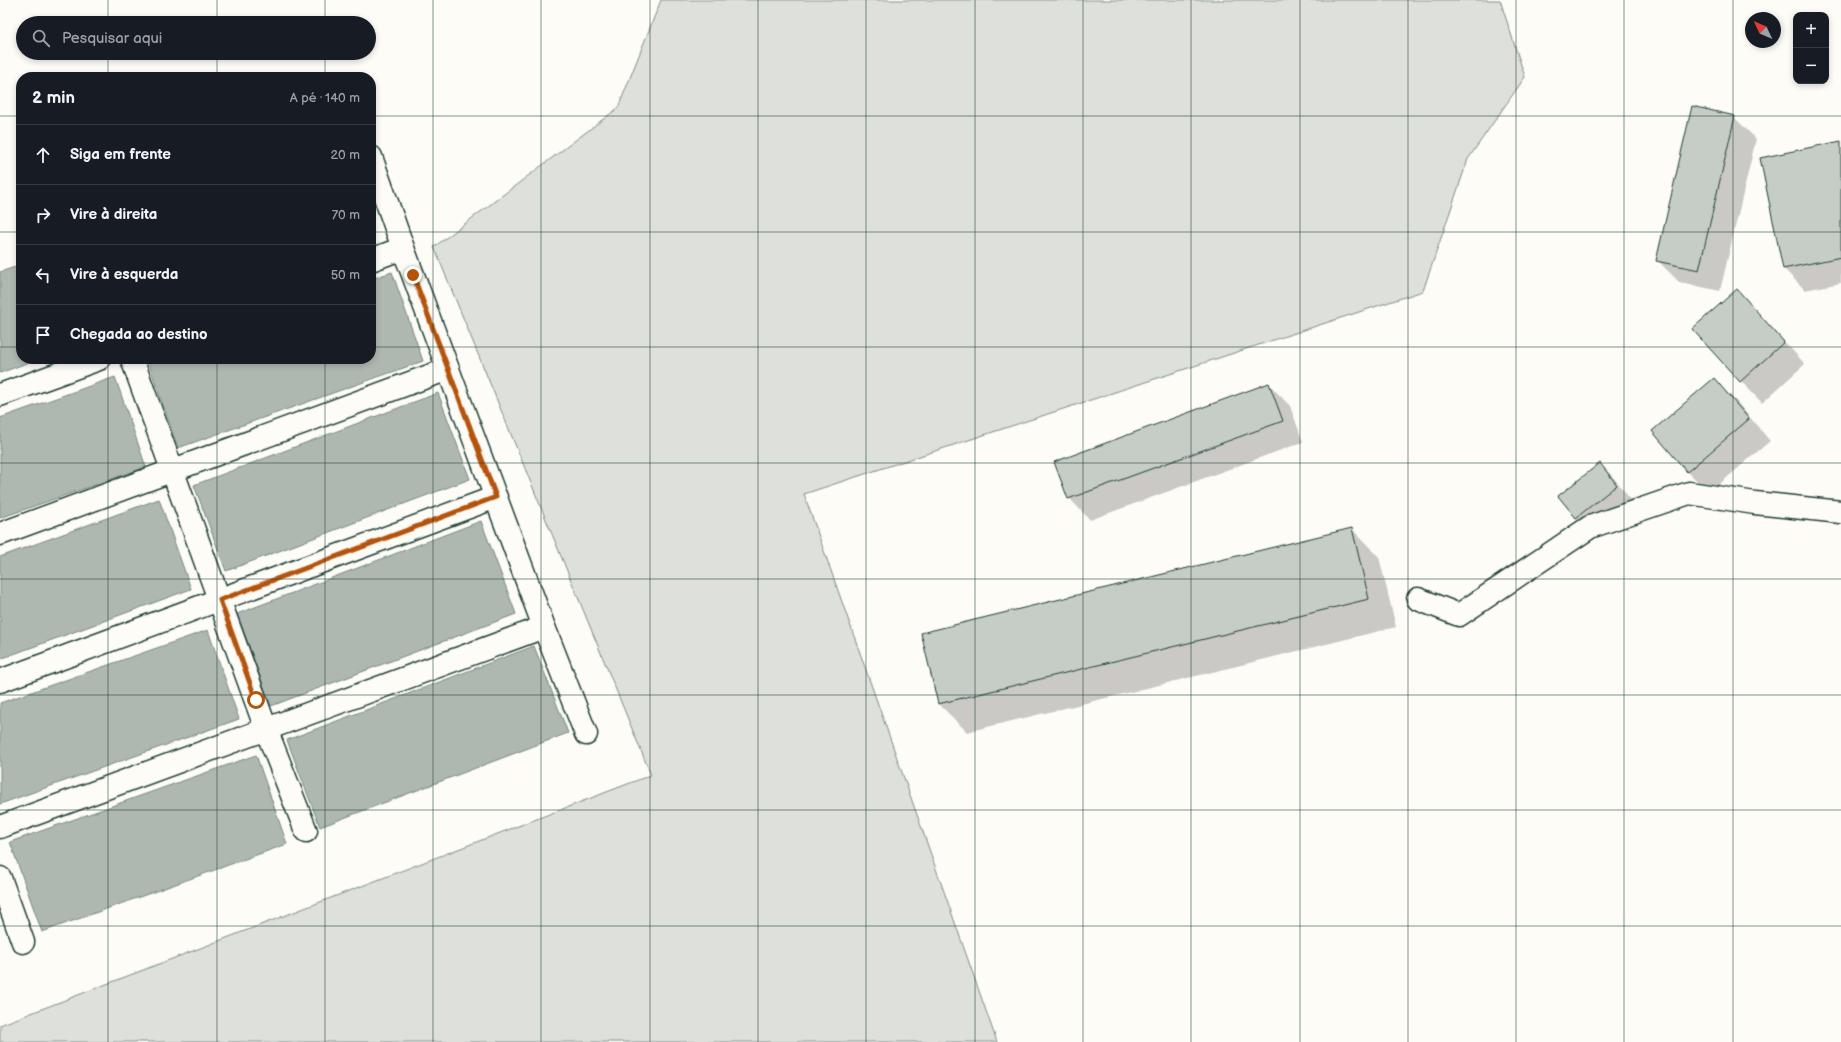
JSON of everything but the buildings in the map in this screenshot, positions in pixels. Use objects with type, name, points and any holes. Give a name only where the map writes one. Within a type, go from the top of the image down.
[{"type":"lane","points":[[376,171],[403,248],[544,627],[586,734]]},
{"type":"lane","points":[[376,258],[403,248]]},
{"type":"lane","points":[[0,395],[85,364]]},
{"type":"lane","points":[[134,364],[171,471],[220,600],[266,729],[306,831]]},
{"type":"lane","points":[[0,534],[448,369]]},
{"type":"lane","points":[[1418,599],[1459,615],[1590,527],[1689,493],[1755,503],[1841,512]]},
{"type":"lane","points":[[0,681],[496,497]]},
{"type":"lane","points":[[0,827],[544,627]]},
{"type":"lane","points":[[0,878],[23,942]]},
{"type":"shaded area","points":[[661,0],[1500,0],[1525,77],[1468,159],[1423,291],[804,494],[997,1042],[0,1042],[0,1025],[651,775],[434,247],[618,108]]},
{"type":"shaded area","points":[[16,267],[16,364],[24,364],[0,373],[0,272]]},
{"type":"shaded area","points":[[392,272],[423,361],[178,448],[149,364],[376,364],[376,277]]},
{"type":"shaded area","points":[[115,377],[146,467],[0,518],[0,418]]},
{"type":"shaded area","points":[[438,393],[470,479],[226,571],[194,485]]},
{"type":"shaded area","points":[[159,499],[191,589],[0,659],[0,557]]},
{"type":"shaded area","points":[[481,521],[516,614],[271,706],[237,614]]},
{"type":"shaded area","points":[[208,630],[239,719],[0,804],[0,703]]},
{"type":"shaded area","points":[[534,646],[568,733],[320,827],[287,740]]},
{"type":"shaded area","points":[[256,755],[287,844],[42,932],[10,842]]},
{"type":"route","points":[[256,700],[220,600],[496,497],[413,275]]}]
